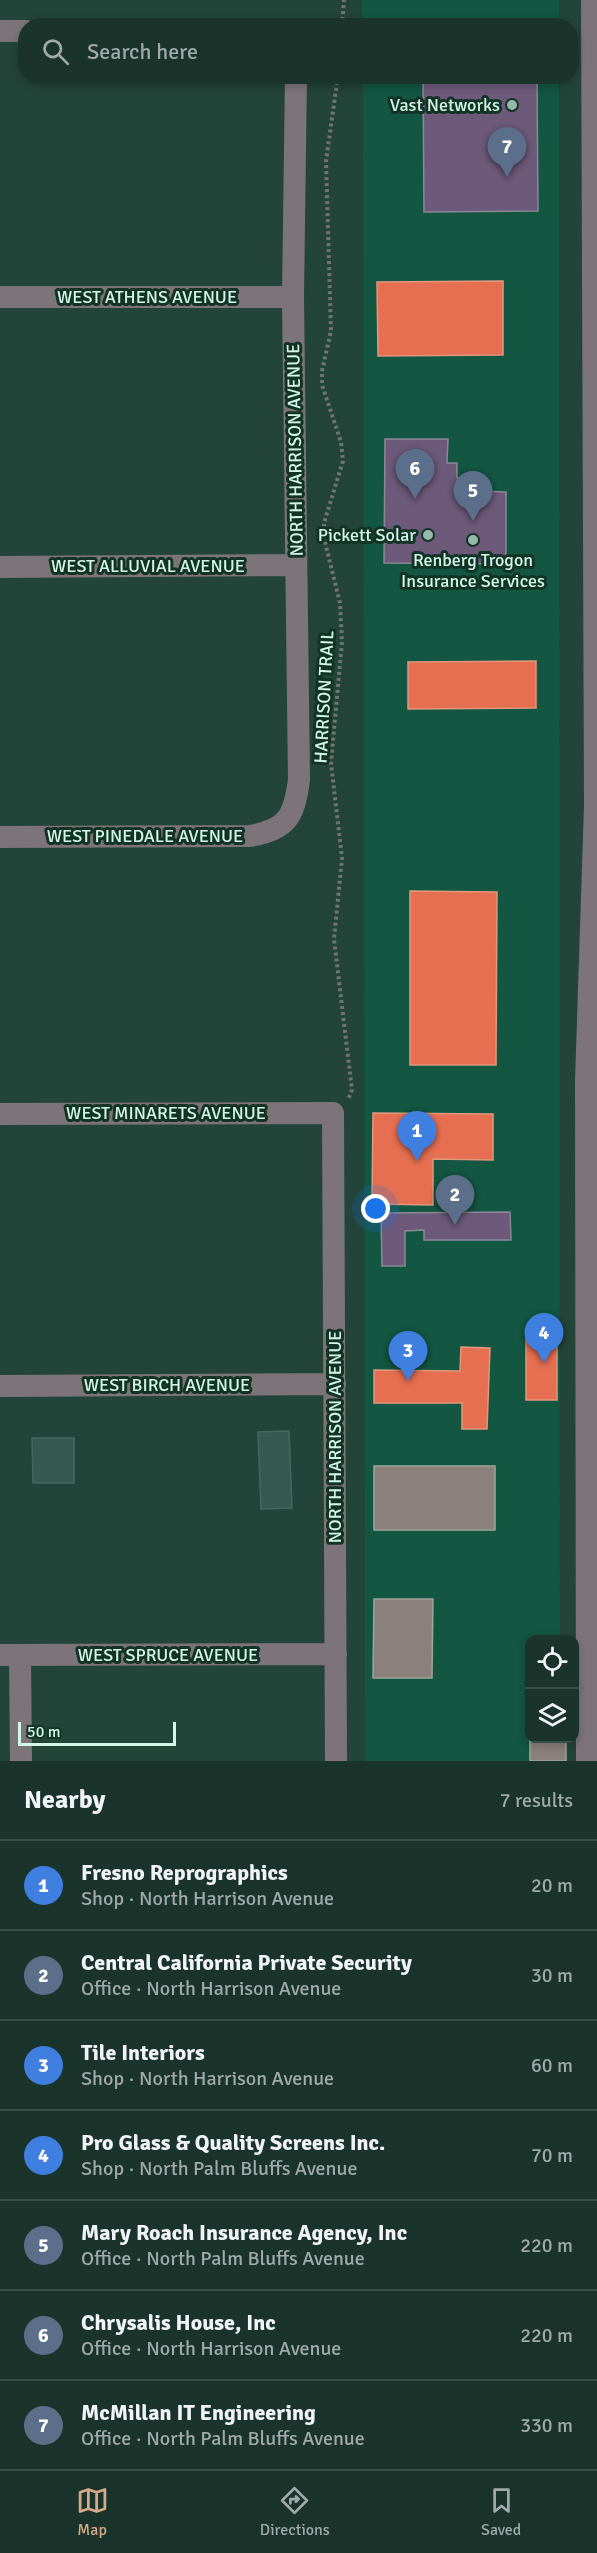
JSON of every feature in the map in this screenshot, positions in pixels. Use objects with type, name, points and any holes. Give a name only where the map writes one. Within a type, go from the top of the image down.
[{"type":"street","points":[[587,1761],[586,1081],[595,805],[596,689],[592,0]]},
{"type":"street","points":[[0,31],[18,31]]},
{"type":"street","name":"NORTH HARRISON AVENUE","points":[[287,821],[296,804],[299,780],[293,297],[296,84]]},
{"type":"street","name":"WEST ATHENS AVENUE","points":[[0,297],[293,297]]},
{"type":"street","name":"WEST ALLUVIAL AVENUE","points":[[0,567],[296,566]]},
{"type":"street","name":"WEST PINEDALE AVENUE","points":[[0,837],[249,836],[270,833],[287,821]]},
{"type":"street","name":"NORTH HARRISON AVENUE","points":[[336,1761],[335,1384],[338,1108]]},
{"type":"street","name":"WEST MINARETS AVENUE","points":[[0,1114],[338,1108]]},
{"type":"street","name":"WEST BIRCH AVENUE","points":[[0,1386],[335,1384]]},
{"type":"street","name":"WEST SPRUCE AVENUE","points":[[10,1655],[336,1654]]},
{"type":"street","points":[[10,1655],[21,1761]]},
{"type":"path","points":[[343,18],[344,0]]},
{"type":"path","name":"HARRISON TRAIL","points":[[337,84],[326,161],[331,331],[322,371],[322,385],[341,442],[343,460],[324,523],[324,538],[340,603],[342,642],[332,763],[342,858],[334,939],[352,1090],[338,1108]]},
{"type":"shaded area","points":[[362,0],[559,0],[559,18],[362,18]]},
{"type":"shaded area","points":[[363,84],[559,84],[560,1635],[525,1635],[525,1743],[560,1743],[561,1761],[365,1761]]},
{"type":"building: Shops","points":[[503,281],[503,355],[378,356],[377,282]]},
{"type":"building: Shops","points":[[536,661],[536,708],[408,709],[408,662]]},
{"type":"building: Shops","points":[[410,891],[497,892],[496,1065],[410,1065]]},
{"type":"building: Shops","points":[[373,1113],[493,1114],[493,1160],[433,1159],[433,1205],[372,1204]]},
{"type":"building: Shops","points":[[526,1336],[557,1336],[557,1400],[526,1400]]},
{"type":"building: Shops","points":[[461,1347],[490,1348],[487,1429],[462,1429],[462,1403],[374,1403],[374,1370],[460,1371]]},
{"type":"building: Offices","points":[[423,84],[537,84],[538,211],[424,212]]},
{"type":"building: Offices","points":[[385,439],[448,439],[447,463],[457,463],[457,478],[478,478],[478,491],[506,492],[506,564],[384,563]]},
{"type":"building: Offices","points":[[510,1212],[511,1240],[424,1240],[424,1230],[405,1231],[405,1266],[382,1266],[381,1213]]},
{"type":"building: Industry","points":[[374,1466],[495,1466],[495,1530],[374,1530]]},
{"type":"building: Industry","points":[[374,1599],[433,1599],[432,1678],[373,1678]]},
{"type":"building: Industry","points":[[530,1743],[566,1743],[566,1761],[530,1761]]},
{"type":"building: Other","points":[[289,1431],[292,1508],[261,1509],[258,1432]]},
{"type":"building: Other","points":[[32,1438],[74,1438],[74,1483],[33,1483]]},
{"type":"place","name":"Vast Networks","points":[[512,105]]},
{"type":"place","name":"McMillan IT Engineering","points":[[507,177]]},
{"type":"place","name":"Chrysalis House, Inc","points":[[415,499]]},
{"type":"place","name":"Mary Roach Insurance Agency, Inc","points":[[473,521]]},
{"type":"place","name":"Pickett Solar","points":[[428,535]]},
{"type":"place","name":"Renberg Trogon Insurance Services","points":[[473,540]]},
{"type":"place","name":"Fresno Reprographics","points":[[417,1161]]},
{"type":"place","name":"Central California Private Security","points":[[455,1225]]},
{"type":"place","name":"Pro Glass & Quality Screens Inc.","points":[[544,1363]]},
{"type":"place","name":"Tile Interiors","points":[[408,1381]]}]
